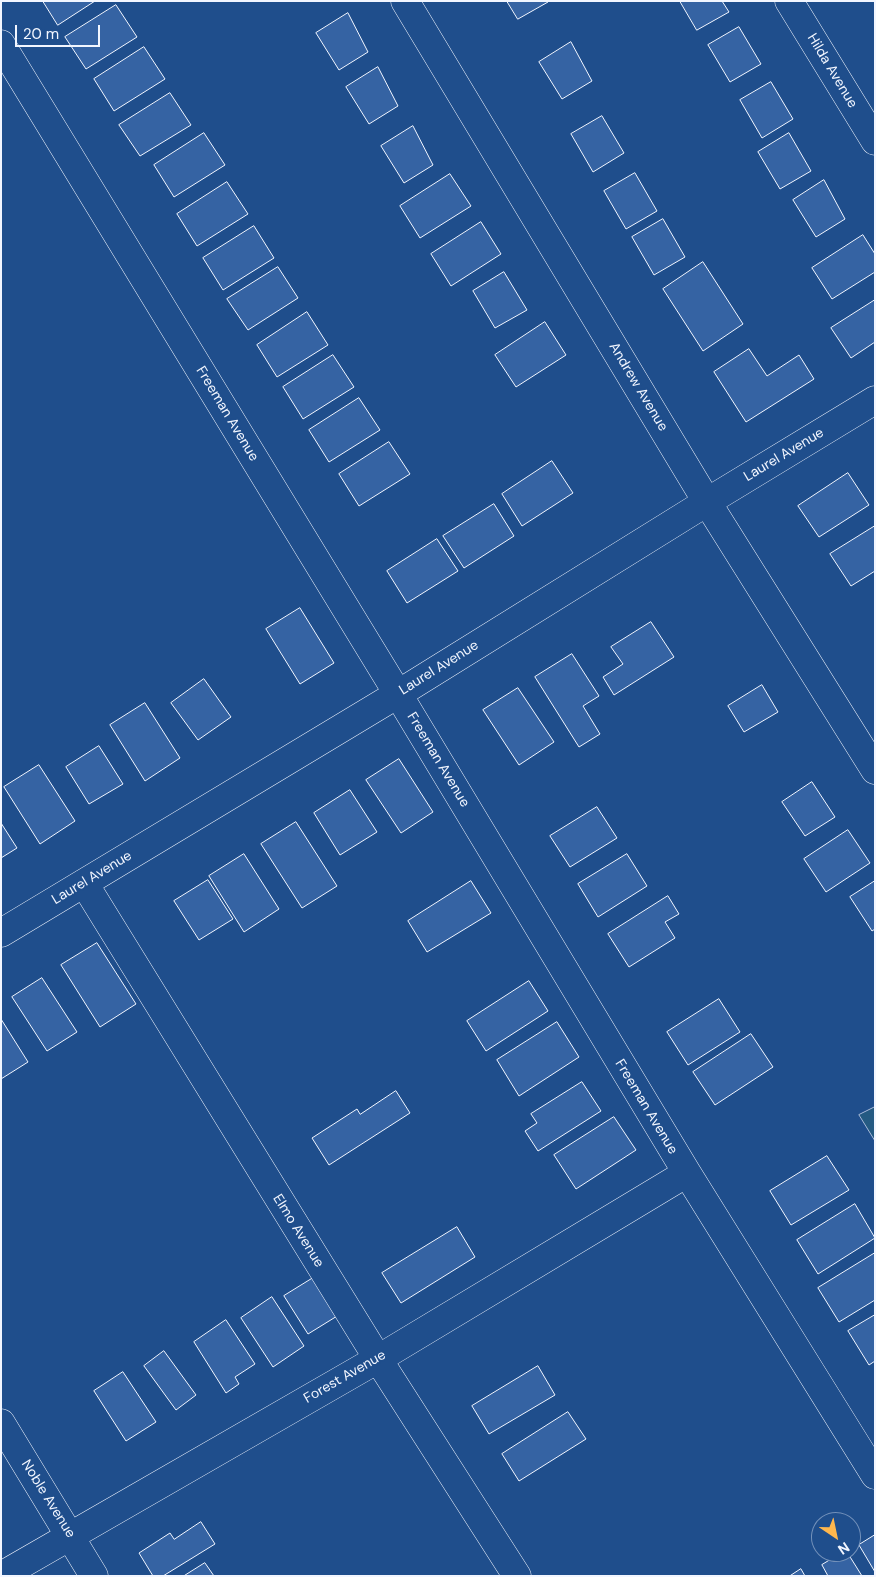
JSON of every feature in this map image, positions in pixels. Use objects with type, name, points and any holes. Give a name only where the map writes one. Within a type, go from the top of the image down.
[{"type":"street","name":"Andrew Avenue","points":[[405,1],[707,502],[875,770]]},
{"type":"street","name":"Hilda Avenue","points":[[789,1],[875,141]]},
{"type":"street","name":"Freeman Avenue","points":[[1,44],[398,694],[686,1174],[875,1475]]},
{"type":"street","name":"Laurel Avenue","points":[[1,932],[398,694],[875,400]]},
{"type":"street","name":"Elmo Avenue","points":[[84,883],[378,1359],[517,1576]]},
{"type":"street","name":"Forest Avenue","points":[[1,1576],[378,1359],[686,1174]]},
{"type":"street","name":"Noble Avenue","points":[[1,1423],[94,1576]]},
{"type":"shaded area","points":[[875,1107],[875,1141],[859,1115]]},
{"type":"building","points":[[43,1],[95,1],[58,25]]},
{"type":"building","points":[[507,1],[548,1],[548,2],[518,19]]},
{"type":"building","points":[[680,1],[722,1],[729,12],[697,30]]},
{"type":"building","points":[[116,5],[137,37],[86,69],[65,37]]},
{"type":"building","points":[[348,13],[368,52],[339,70],[316,33]]},
{"type":"building","points":[[739,27],[761,64],[730,82],[708,45]]},
{"type":"building","points":[[571,42],[592,81],[562,99],[539,62]]},
{"type":"building","points":[[144,47],[165,79],[114,111],[94,79]]},
{"type":"building","points":[[378,67],[398,106],[369,124],[346,87]]},
{"type":"building","points":[[771,82],[793,119],[762,138],[740,100]]},
{"type":"building","points":[[170,93],[191,125],[140,156],[119,125]]},
{"type":"building","points":[[602,116],[624,153],[593,172],[571,134]]},
{"type":"building","points":[[413,126],[433,165],[404,183],[381,146]]},
{"type":"building","points":[[204,133],[225,165],[174,197],[154,165]]},
{"type":"building","points":[[789,133],[811,171],[780,189],[758,152]]},
{"type":"building","points":[[635,173],[657,211],[626,229],[604,191]]},
{"type":"building","points":[[450,174],[471,206],[420,238],[400,206]]},
{"type":"building","points":[[824,180],[845,219],[816,237],[793,200]]},
{"type":"building","points":[[227,182],[248,214],[197,246],[177,214]]},
{"type":"building","points":[[663,219],[685,257],[654,275],[632,237]]},
{"type":"building","points":[[481,222],[501,254],[451,286],[431,254]]},
{"type":"building","points":[[254,226],[274,258],[223,290],[203,258]]},
{"type":"building","points":[[863,235],[875,254],[875,272],[832,299],[812,268]]},
{"type":"building","points":[[703,262],[743,324],[703,351],[663,289]]},
{"type":"building","points":[[278,267],[298,298],[248,330],[227,299]]},
{"type":"building","points":[[504,272],[527,310],[495,328],[473,291]]},
{"type":"building","points":[[875,300],[875,342],[851,358],[831,328]]},
{"type":"building","points":[[307,312],[328,345],[277,377],[257,345]]},
{"type":"building","points":[[545,322],[566,355],[516,387],[495,355]]},
{"type":"building","points":[[749,349],[767,376],[799,355],[814,379],[746,422],[714,372]]},
{"type":"building","points":[[333,355],[354,387],[303,419],[283,387]]},
{"type":"building","points":[[359,398],[380,430],[329,462],[309,430]]},
{"type":"building","points":[[389,442],[410,474],[359,506],[339,474]]},
{"type":"building","points":[[552,461],[573,493],[522,526],[502,494]]},
{"type":"building","points":[[848,473],[869,505],[819,537],[798,506]]},
{"type":"building","points":[[494,504],[514,536],[464,568],[443,536]]},
{"type":"building","points":[[875,526],[875,571],[851,586],[830,554]]},
{"type":"building","points":[[437,539],[458,571],[407,603],[387,571]]},
{"type":"building","points":[[300,608],[334,663],[300,684],[266,629]]},
{"type":"building","points":[[651,622],[674,657],[614,695],[603,677],[623,664],[611,647]]},
{"type":"building","points":[[572,654],[599,696],[583,706],[600,734],[579,747],[535,677]]},
{"type":"building","points":[[204,679],[231,717],[198,740],[171,703]]},
{"type":"building","points":[[762,685],[778,712],[744,732],[728,706]]},
{"type":"building","points":[[518,688],[554,742],[519,765],[483,710]]},
{"type":"building","points":[[145,703],[180,758],[145,781],[110,725]]},
{"type":"building","points":[[99,746],[123,784],[89,804],[66,767]]},
{"type":"building","points":[[399,759],[433,812],[401,833],[366,780]]},
{"type":"building","points":[[39,765],[75,821],[40,844],[4,787]]},
{"type":"building","points":[[812,782],[835,817],[805,836],[782,802]]},
{"type":"building","points":[[350,790],[377,832],[340,855],[314,813]]},
{"type":"building","points":[[597,807],[617,838],[570,867],[550,836]]},
{"type":"building","points":[[296,822],[337,886],[302,908],[261,844]]},
{"type":"building","points":[[1,823],[17,848],[1,858]]},
{"type":"building","points":[[848,830],[870,863],[826,892],[804,859]]},
{"type":"building","points":[[244,854],[279,909],[244,932],[209,876]]},
{"type":"building","points":[[627,854],[647,886],[598,917],[578,884]]},
{"type":"building","points":[[208,880],[233,919],[199,940],[174,901]]},
{"type":"building","points":[[471,881],[491,913],[427,952],[408,921]]},
{"type":"building","points":[[875,881],[875,929],[872,931],[850,897]]},
{"type":"building","points":[[668,896],[679,914],[665,922],[675,938],[629,967],[608,934]]},
{"type":"building","points":[[97,943],[136,1004],[100,1027],[61,965]]},
{"type":"building","points":[[42,978],[77,1032],[47,1051],[12,997]]},
{"type":"building","points":[[529,981],[548,1011],[486,1051],[467,1021]]},
{"type":"building","points":[[719,999],[740,1032],[688,1065],[667,1032]]},
{"type":"building","points":[[1,1019],[28,1062],[1,1079]]},
{"type":"building","points":[[557,1022],[579,1057],[519,1096],[497,1060]]},
{"type":"building","points":[[751,1034],[773,1067],[715,1105],[693,1072]]},
{"type":"building","points":[[582,1082],[601,1111],[538,1151],[525,1131],[537,1123],[531,1114]]},
{"type":"building","points":[[396,1091],[410,1113],[329,1165],[312,1138],[357,1109],[360,1114]]},
{"type":"building","points":[[614,1117],[636,1150],[576,1189],[554,1155]]},
{"type":"building","points":[[827,1156],[849,1190],[791,1225],[770,1191]]},
{"type":"building","points":[[855,1204],[875,1238],[818,1274],[797,1240]]},
{"type":"building","points":[[457,1227],[475,1257],[401,1303],[382,1273]]},
{"type":"building","points":[[875,1253],[875,1300],[839,1322],[818,1288]]},
{"type":"building","points":[[318,1275],[342,1313],[308,1334],[284,1296]]},
{"type":"building","points":[[272,1297],[304,1346],[273,1367],[241,1318]]},
{"type":"building","points":[[875,1315],[875,1361],[869,1365],[848,1331]]},
{"type":"building","points":[[226,1320],[255,1364],[235,1377],[239,1384],[226,1393],[194,1342]]},
{"type":"building","points":[[164,1351],[196,1395],[176,1410],[144,1366]]},
{"type":"building","points":[[538,1366],[555,1395],[489,1434],[472,1406]]},
{"type":"building","points":[[123,1372],[156,1422],[126,1441],[94,1391]]},
{"type":"building","points":[[568,1412],[586,1439],[519,1481],[502,1454]]},
{"type":"building","points":[[201,1522],[215,1544],[163,1576],[153,1576],[139,1553],[170,1533],[174,1539]]},
{"type":"building","points":[[875,1535],[875,1572],[861,1548],[861,1544]]},
{"type":"building","points":[[827,1562],[853,1562],[862,1576],[828,1576],[822,1565]]},
{"type":"building","points":[[205,1563],[214,1576],[184,1576]]},
{"type":"building","points":[[801,1569],[805,1576],[790,1576]]}]
